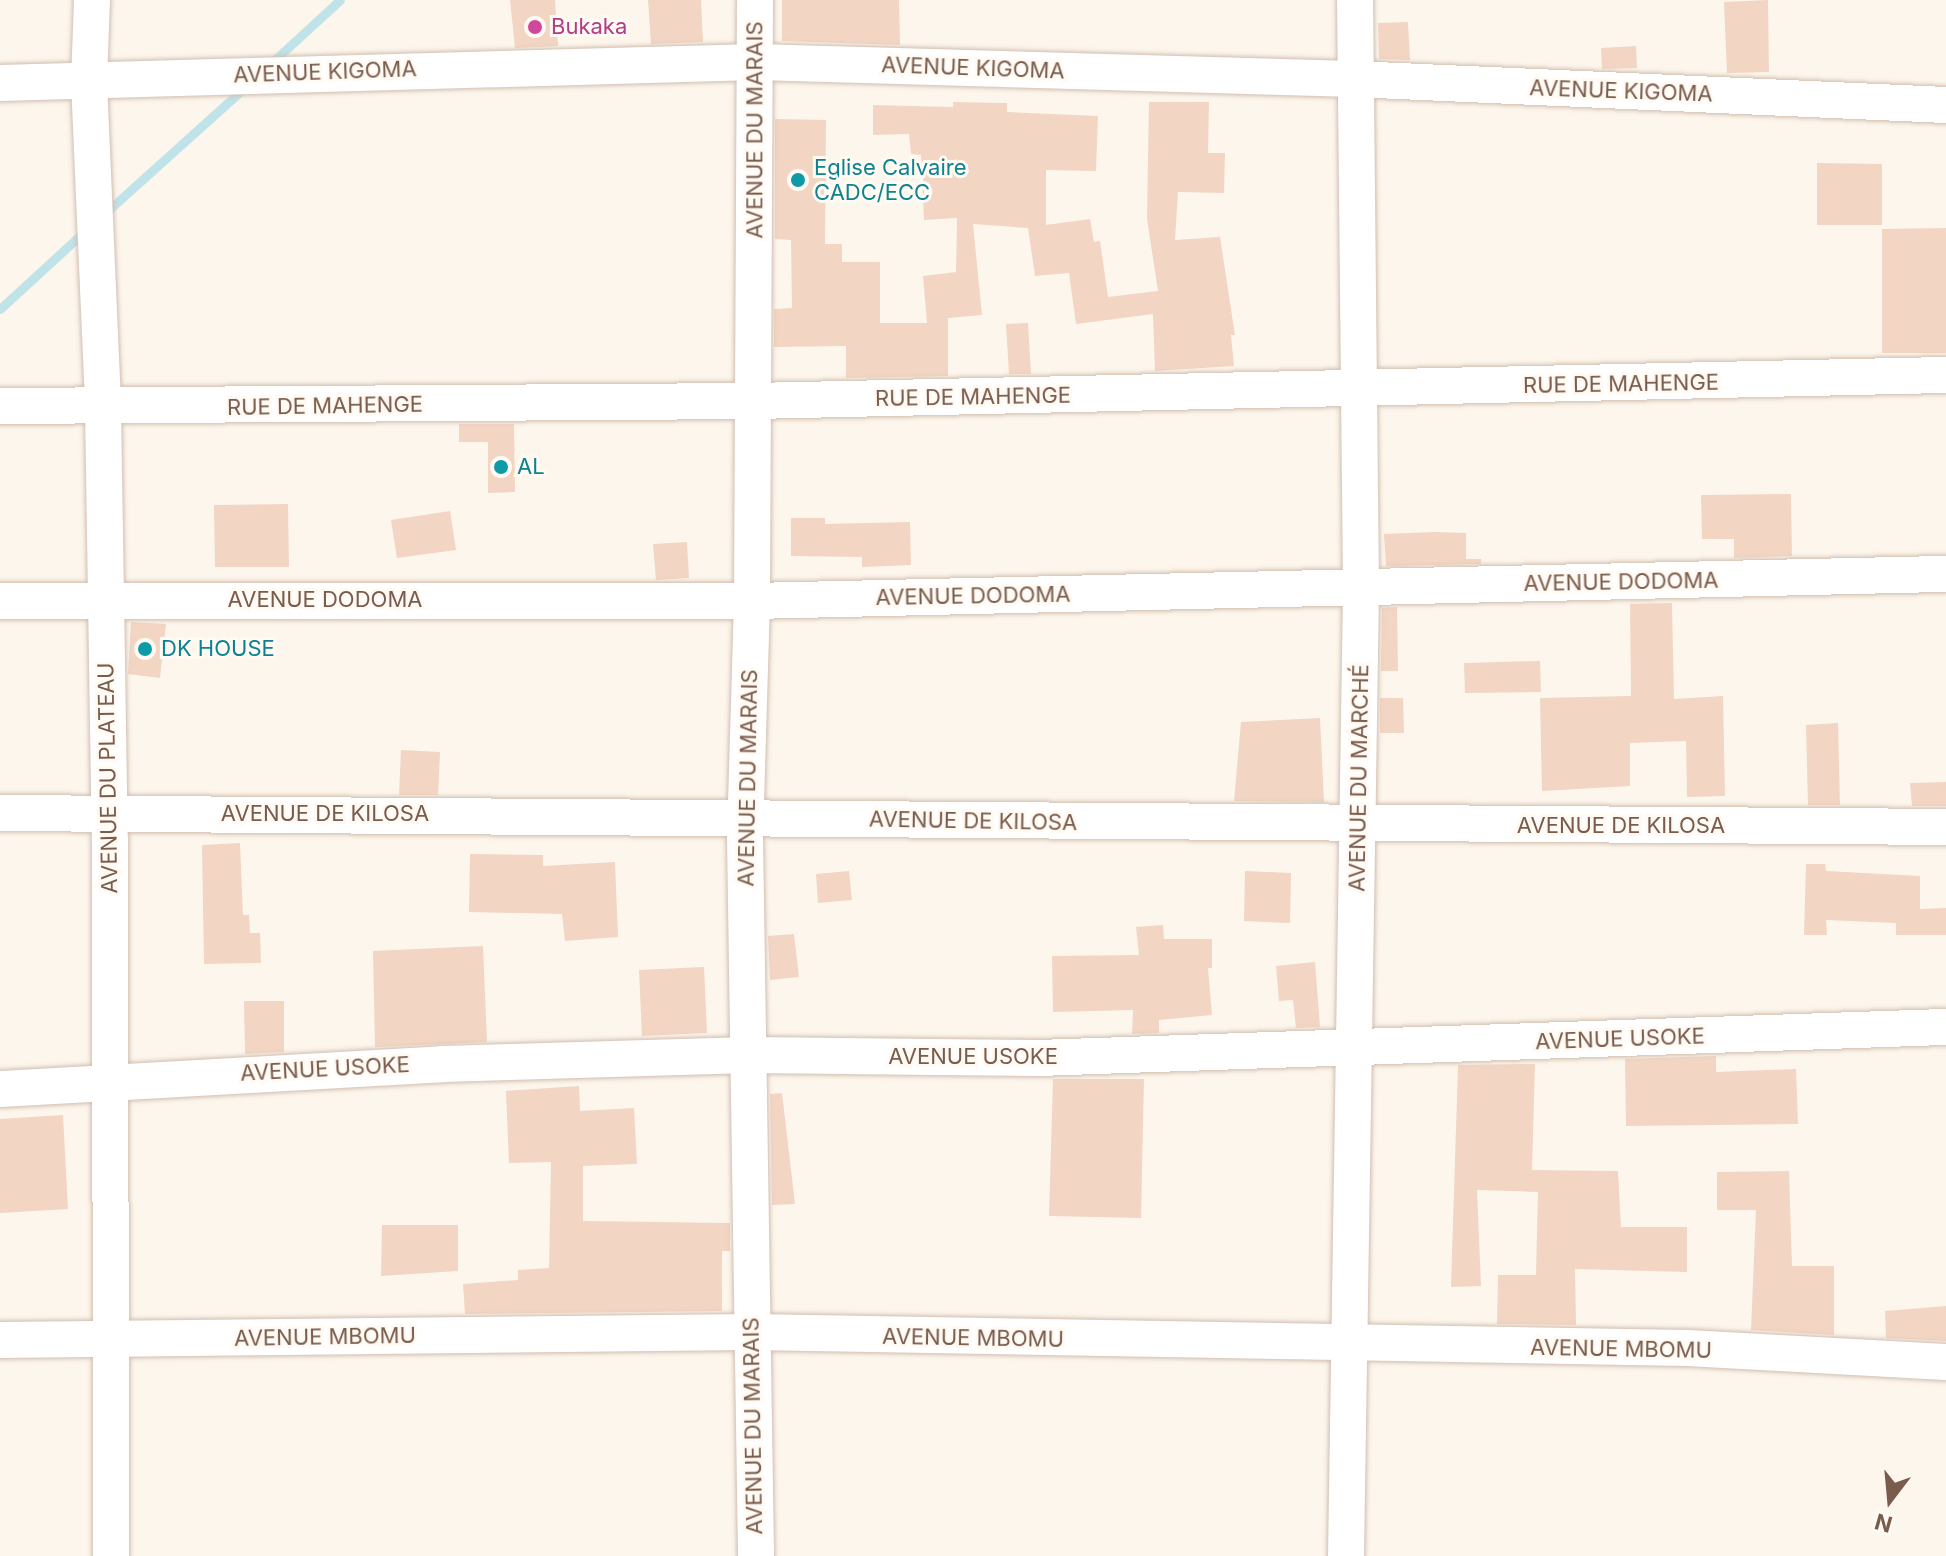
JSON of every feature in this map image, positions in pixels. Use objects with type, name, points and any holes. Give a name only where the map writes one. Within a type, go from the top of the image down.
[{"type":"street","name":"AVENUE DU PLATEAU","points":[[92,0],[89,82],[103,408],[103,599],[113,1079],[115,1339],[111,1556]]},
{"type":"street","name":"AVENUE DU MARAIS","points":[[755,0],[752,601],[745,818],[756,1556]]},
{"type":"street","name":"AVENUE DU MARCHÉ","points":[[1346,1556],[1361,588],[1353,79],[1355,0]]},
{"type":"street","name":"AVENUE KIGOMA","points":[[0,83],[89,82],[299,71],[756,62],[1353,79],[1946,105]]},
{"type":"street","name":"RUE DE MAHENGE","points":[[0,406],[103,408],[753,401],[1358,391],[1946,375]]},
{"type":"street","name":"AVENUE DODOMA","points":[[0,601],[752,601],[1946,574]]},
{"type":"street","name":"AVENUE DE KILOSA","points":[[0,813],[1946,827]]},
{"type":"street","name":"AVENUE USOKE","points":[[0,1089],[113,1079],[749,1055],[1038,1058],[1946,1027]]},
{"type":"street","name":"AVENUE MBOMU","points":[[0,1340],[751,1332],[1351,1340],[1399,1346],[1687,1348],[1946,1362]]},
{"type":"building","name":"Bukaka","points":[[510,0],[555,0],[558,46],[515,48]]},
{"type":"building","points":[[648,0],[701,0],[703,42],[651,44]]},
{"type":"building","points":[[782,0],[899,0],[900,45],[782,41]]},
{"type":"building","points":[[1768,0],[1769,72],[1727,73],[1724,2]]},
{"type":"building","points":[[1408,22],[1410,60],[1379,59],[1378,23]]},
{"type":"building","points":[[1636,46],[1637,68],[1602,69],[1601,48]]},
{"type":"building","points":[[953,102],[1007,103],[1007,112],[1098,116],[1096,171],[1046,170],[1046,225],[1090,219],[1094,242],[1100,241],[1108,297],[1158,291],[1147,219],[1149,102],[1209,102],[1208,153],[1225,153],[1224,193],[1178,192],[1175,240],[1220,237],[1235,335],[1231,335],[1234,366],[1155,371],[1153,314],[1076,324],[1069,273],[1035,276],[1028,228],[973,224],[982,315],[948,318],[948,376],[846,378],[846,346],[774,347],[774,309],[792,308],[791,240],[775,239],[775,119],[826,120],[825,244],[842,244],[842,262],[880,262],[880,323],[927,323],[923,276],[956,272],[957,218],[924,220],[921,155],[911,154],[909,134],[873,135],[873,105],[953,107]]},
{"type":"building","points":[[1817,163],[1882,164],[1882,225],[1817,225]]},
{"type":"building","points":[[1946,228],[1946,353],[1882,353],[1882,229]]},
{"type":"building","points":[[1028,323],[1031,374],[1009,374],[1006,324]]},
{"type":"building","name":"AL","points":[[459,424],[514,424],[515,492],[488,493],[488,442],[459,442]]},
{"type":"building","points":[[1791,494],[1792,556],[1734,558],[1734,539],[1702,539],[1701,495]]},
{"type":"building","points":[[288,504],[289,567],[215,567],[214,505]]},
{"type":"building","points":[[450,511],[456,550],[397,558],[391,520]]},
{"type":"building","points":[[791,518],[825,518],[825,524],[910,522],[911,565],[862,567],[862,557],[791,556]]},
{"type":"building","points":[[1466,533],[1466,559],[1481,559],[1481,564],[1386,566],[1384,534]]},
{"type":"building","points":[[687,542],[689,578],[656,580],[653,544]]},
{"type":"building","points":[[1672,603],[1674,699],[1723,696],[1725,796],[1687,797],[1686,741],[1630,743],[1630,786],[1542,791],[1540,698],[1631,696],[1630,604]]},
{"type":"building","points":[[1397,607],[1398,671],[1381,671],[1382,608]]},
{"type":"building","name":"DK HOUSE","points":[[131,622],[166,624],[160,678],[128,674]]},
{"type":"building","points":[[1540,661],[1541,692],[1465,693],[1464,663]]},
{"type":"building","points":[[1380,698],[1403,698],[1404,733],[1380,733]]},
{"type":"building","points":[[1320,718],[1324,802],[1234,801],[1241,722]]},
{"type":"building","points":[[1838,723],[1840,805],[1808,805],[1806,725]]},
{"type":"building","points":[[401,750],[440,752],[438,795],[399,795]]},
{"type":"building","points":[[1946,782],[1946,806],[1912,806],[1910,783]]},
{"type":"building","points":[[240,843],[243,915],[249,915],[250,933],[260,933],[261,963],[204,964],[202,845]]},
{"type":"building","points":[[470,854],[543,855],[543,866],[615,862],[618,937],[565,941],[562,914],[469,912]]},
{"type":"building","points":[[1806,864],[1825,864],[1826,871],[1920,876],[1920,909],[1946,908],[1946,935],[1896,935],[1896,923],[1826,920],[1827,935],[1804,935]]},
{"type":"building","points":[[849,871],[852,900],[818,903],[816,874]]},
{"type":"building","points":[[1245,871],[1291,873],[1290,923],[1244,921]]},
{"type":"building","points":[[1163,925],[1164,939],[1212,939],[1212,968],[1208,968],[1212,1015],[1159,1020],[1159,1033],[1132,1034],[1133,1010],[1053,1012],[1052,956],[1139,955],[1136,927]]},
{"type":"building","points":[[794,934],[799,977],[770,980],[768,936]]},
{"type":"building","points":[[483,946],[487,1042],[375,1047],[373,951]]},
{"type":"building","points":[[1315,962],[1320,1027],[1296,1028],[1293,1000],[1279,1001],[1276,966]]},
{"type":"building","points":[[704,967],[707,1033],[642,1036],[639,970]]},
{"type":"building","points":[[244,1001],[284,1001],[284,1052],[245,1054]]},
{"type":"building","points":[[1716,1056],[1716,1072],[1796,1069],[1798,1124],[1626,1126],[1625,1059]]},
{"type":"building","points":[[1535,1064],[1532,1170],[1618,1171],[1621,1227],[1687,1227],[1687,1272],[1575,1269],[1576,1325],[1497,1324],[1498,1275],[1536,1275],[1538,1192],[1477,1190],[1481,1286],[1451,1287],[1458,1065]]},
{"type":"building","points":[[1053,1079],[1144,1079],[1141,1218],[1049,1216]]},
{"type":"building","points":[[579,1086],[580,1111],[634,1108],[637,1164],[583,1166],[583,1221],[730,1223],[730,1251],[722,1251],[722,1311],[465,1314],[463,1284],[518,1280],[518,1270],[549,1268],[551,1162],[509,1163],[506,1091]]},
{"type":"building","points":[[782,1093],[795,1204],[772,1205],[770,1094]]},
{"type":"building","points":[[63,1115],[68,1209],[0,1213],[0,1119]]},
{"type":"building","points":[[1789,1171],[1792,1266],[1834,1266],[1834,1335],[1751,1330],[1756,1210],[1717,1210],[1717,1172]]},
{"type":"building","points":[[382,1225],[458,1225],[458,1271],[381,1276]]},
{"type":"building","points":[[1946,1306],[1946,1341],[1886,1338],[1885,1311]]},
{"type":"waterway","points":[[269,65],[340,0]]},
{"type":"waterway","points":[[103,215],[244,88]]},
{"type":"waterway","points":[[0,309],[86,230]]},
{"type":"place","name":"Bukaka","points":[[535,27]]},
{"type":"place","name":"Eglise Calvaire CADC/ECC","points":[[798,180]]},
{"type":"place","name":"AL","points":[[501,467]]},
{"type":"place","name":"DK HOUSE","points":[[145,649]]}]
